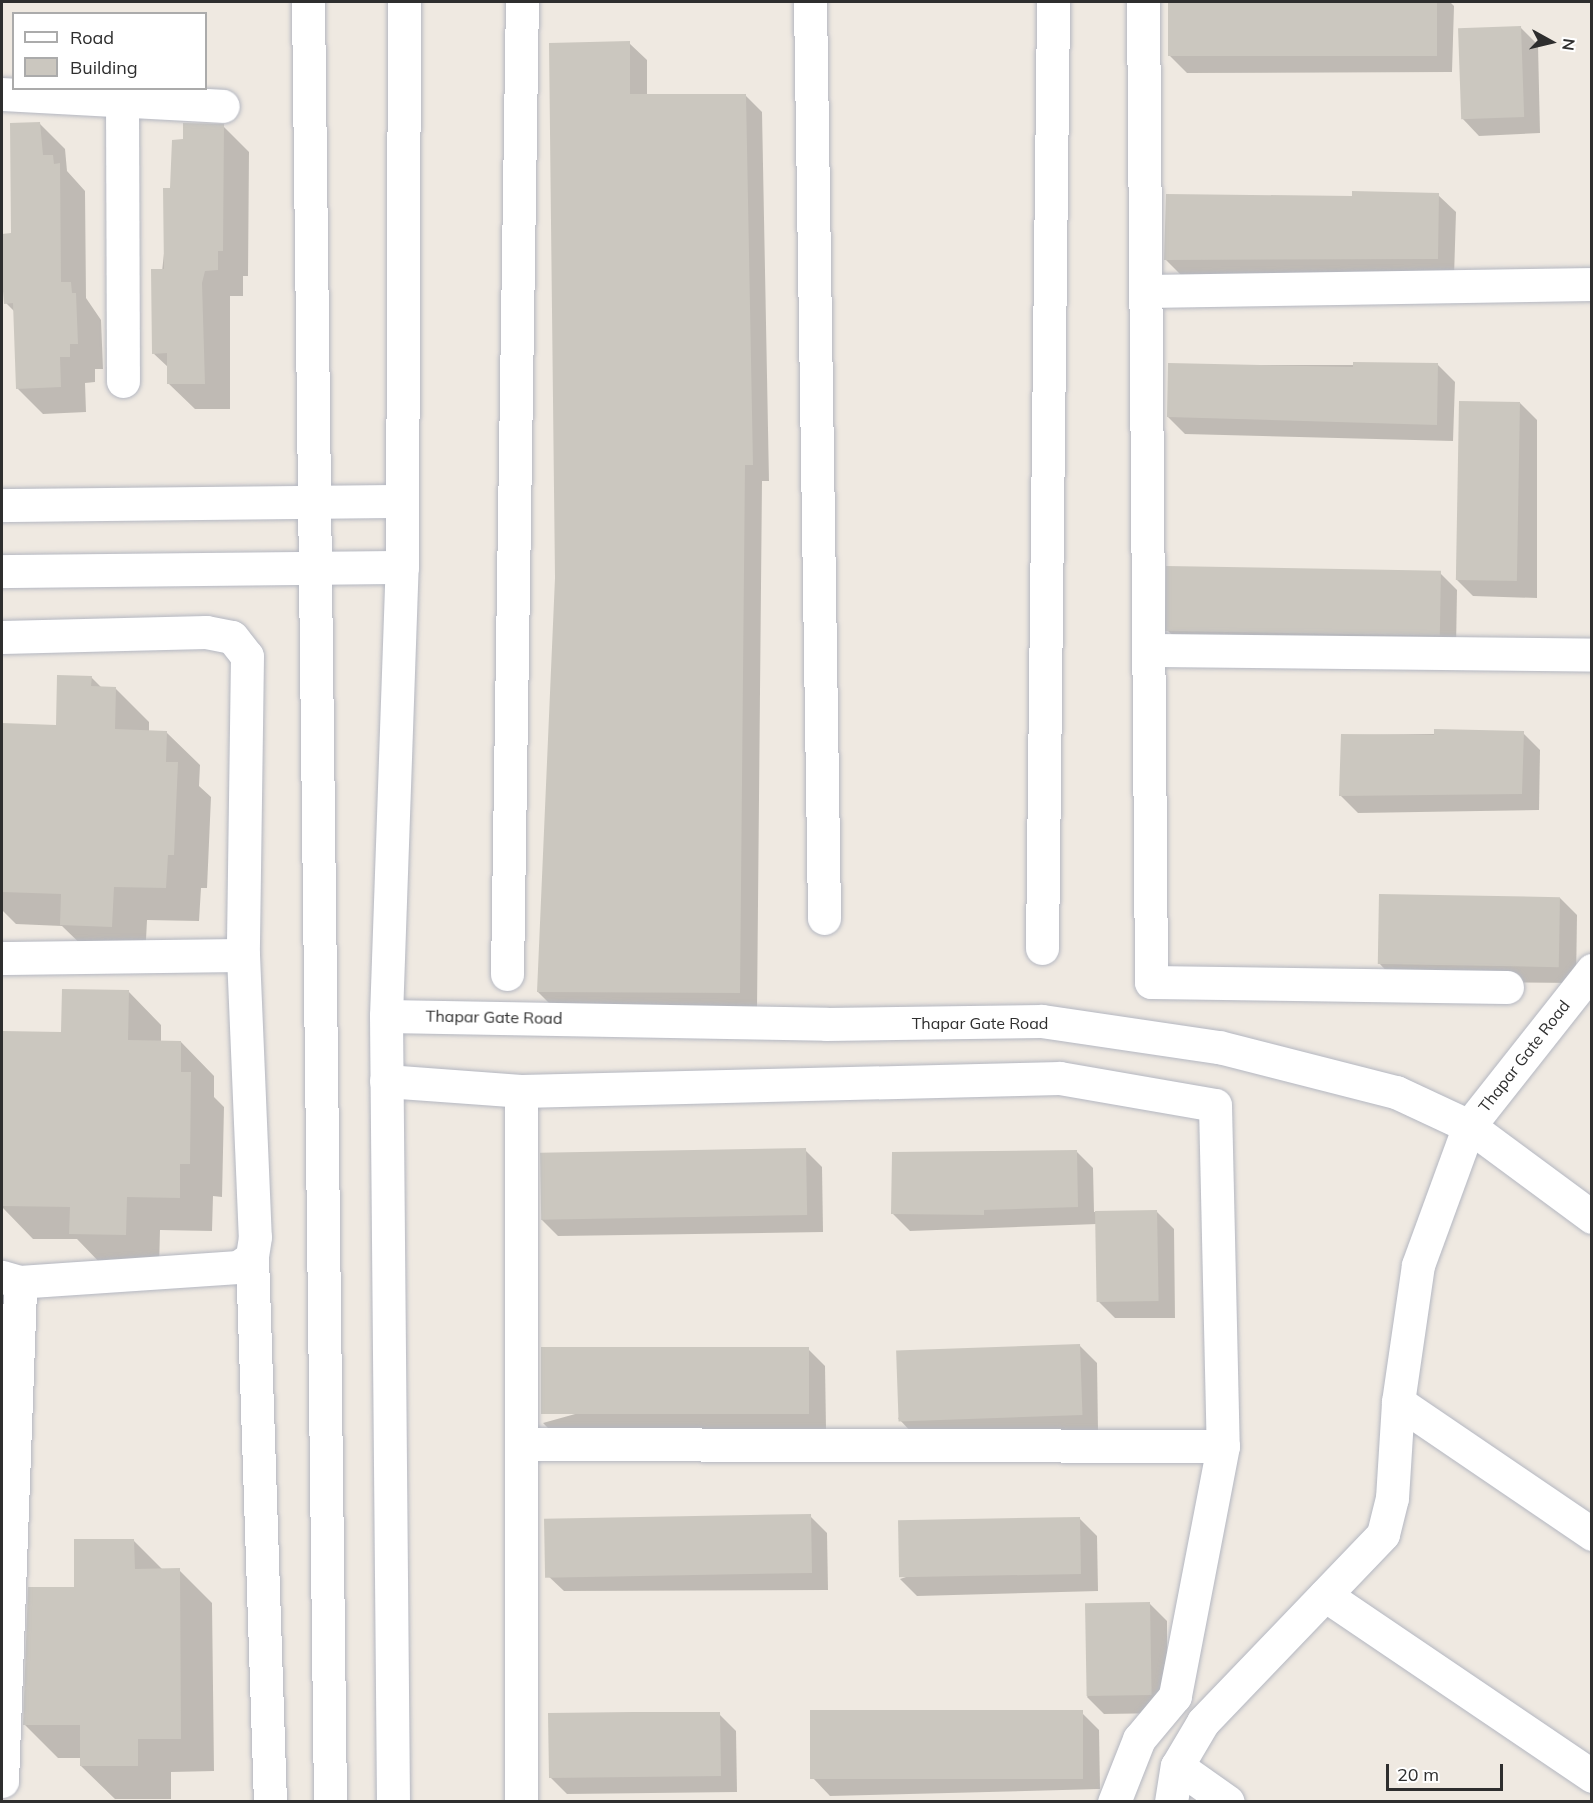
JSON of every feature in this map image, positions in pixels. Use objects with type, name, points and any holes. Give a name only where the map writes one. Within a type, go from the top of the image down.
[{"type":"street","points":[[308,2],[330,1802]]},
{"type":"street","points":[[393,1802],[386,1016],[402,567],[400,501],[404,2]]},
{"type":"street","points":[[507,974],[522,2]]},
{"type":"street","points":[[810,2],[824,918]]},
{"type":"street","points":[[1042,948],[1053,2]]},
{"type":"street","points":[[1143,2],[1151,982],[1507,987]]},
{"type":"street","points":[[2,94],[223,106]]},
{"type":"street","points":[[122,101],[123,381]]},
{"type":"street","points":[[1147,291],[1592,284]]},
{"type":"street","points":[[2,505],[314,498],[400,501]]},
{"type":"street","points":[[2,571],[314,564],[402,567]]},
{"type":"street","points":[[2,637],[207,632],[237,643],[247,656],[243,955],[270,1802]]},
{"type":"street","points":[[1149,650],[1592,655]]},
{"type":"street","points":[[2,958],[243,955]]},
{"type":"street","name":"Thapar Gate Road","points":[[386,1016],[826,1024],[1042,1021],[1230,1050],[1396,1092],[1469,1126],[1592,970]]},
{"type":"street","points":[[386,1081],[521,1091],[1060,1078],[1215,1104],[1223,1446],[1175,1696],[1139,1739],[1114,1802]]},
{"type":"street","points":[[521,1091],[521,1802]]},
{"type":"street","points":[[1171,1802],[1177,1766],[1203,1722],[1383,1534],[1392,1498],[1398,1402],[1418,1265],[1469,1126],[1592,1217]]},
{"type":"street","points":[[2,1781],[10,1280],[238,1267],[252,1257]]},
{"type":"street","points":[[1398,1402],[1592,1534]]},
{"type":"street","points":[[521,1444],[1223,1446]]},
{"type":"street","points":[[1325,1595],[1592,1776]]},
{"type":"street","points":[[1177,1766],[1228,1802]]},
{"type":"building","points":[[1168,2],[1437,2],[1437,56],[1168,56]]},
{"type":"building","points":[[1521,26],[1524,117],[1461,119],[1458,28]]},
{"type":"building","points":[[630,41],[630,94],[746,94],[753,465],[745,465],[740,993],[537,992],[555,578],[549,43]]},
{"type":"building","points":[[40,122],[43,155],[53,155],[54,164],[60,163],[61,282],[71,282],[72,293],[76,293],[78,344],[70,344],[70,357],[60,357],[61,387],[16,389],[13,303],[4,304],[2,278],[2,234],[11,233],[10,123]]},
{"type":"building","points":[[183,123],[224,124],[223,251],[218,251],[218,270],[205,271],[202,283],[205,384],[167,384],[167,353],[152,354],[151,269],[164,269],[163,188],[170,188],[172,140],[183,139]]},
{"type":"building","points":[[1352,191],[1439,193],[1438,259],[1164,260],[1166,194],[1352,196]]},
{"type":"building","points":[[1353,362],[1438,363],[1437,425],[1167,417],[1168,363],[1353,367]]},
{"type":"building","points":[[1459,401],[1520,402],[1517,581],[1456,580]]},
{"type":"building","points":[[1166,566],[1441,571],[1440,636],[1165,631]]},
{"type":"building","points":[[57,675],[92,676],[91,686],[116,687],[115,729],[167,731],[166,762],[178,762],[174,855],[168,855],[166,888],[114,887],[112,927],[60,925],[61,894],[2,892],[2,723],[56,725]]},
{"type":"building","points":[[1434,729],[1524,731],[1522,794],[1339,796],[1341,734],[1434,735]]},
{"type":"building","points":[[1379,894],[1560,897],[1559,967],[1378,964]]},
{"type":"building","points":[[62,989],[129,990],[128,1040],[181,1041],[181,1072],[191,1072],[190,1164],[180,1164],[180,1198],[127,1197],[126,1235],[69,1234],[70,1207],[2,1206],[2,1031],[61,1032]]},
{"type":"building","points":[[806,1148],[807,1215],[541,1220],[540,1153]]},
{"type":"building","points":[[1077,1150],[1078,1207],[984,1210],[984,1215],[891,1214],[892,1152]]},
{"type":"building","points":[[1157,1210],[1159,1301],[1097,1302],[1095,1211]]},
{"type":"building","points":[[1080,1344],[1082,1415],[899,1421],[896,1350]]},
{"type":"building","points":[[541,1347],[809,1347],[809,1414],[541,1414]]},
{"type":"building","points":[[811,1514],[812,1573],[545,1578],[544,1519]]},
{"type":"building","points":[[1080,1517],[1081,1574],[899,1577],[898,1520]]},
{"type":"building","points":[[74,1539],[134,1539],[135,1569],[180,1568],[181,1739],[138,1739],[138,1766],[80,1766],[80,1725],[23,1725],[28,1587],[74,1587]]},
{"type":"building","points":[[1150,1602],[1152,1695],[1087,1696],[1085,1603]]},
{"type":"building","points":[[810,1710],[1083,1710],[1083,1779],[810,1779]]},
{"type":"building","points":[[720,1712],[721,1776],[549,1778],[548,1713]]}]
